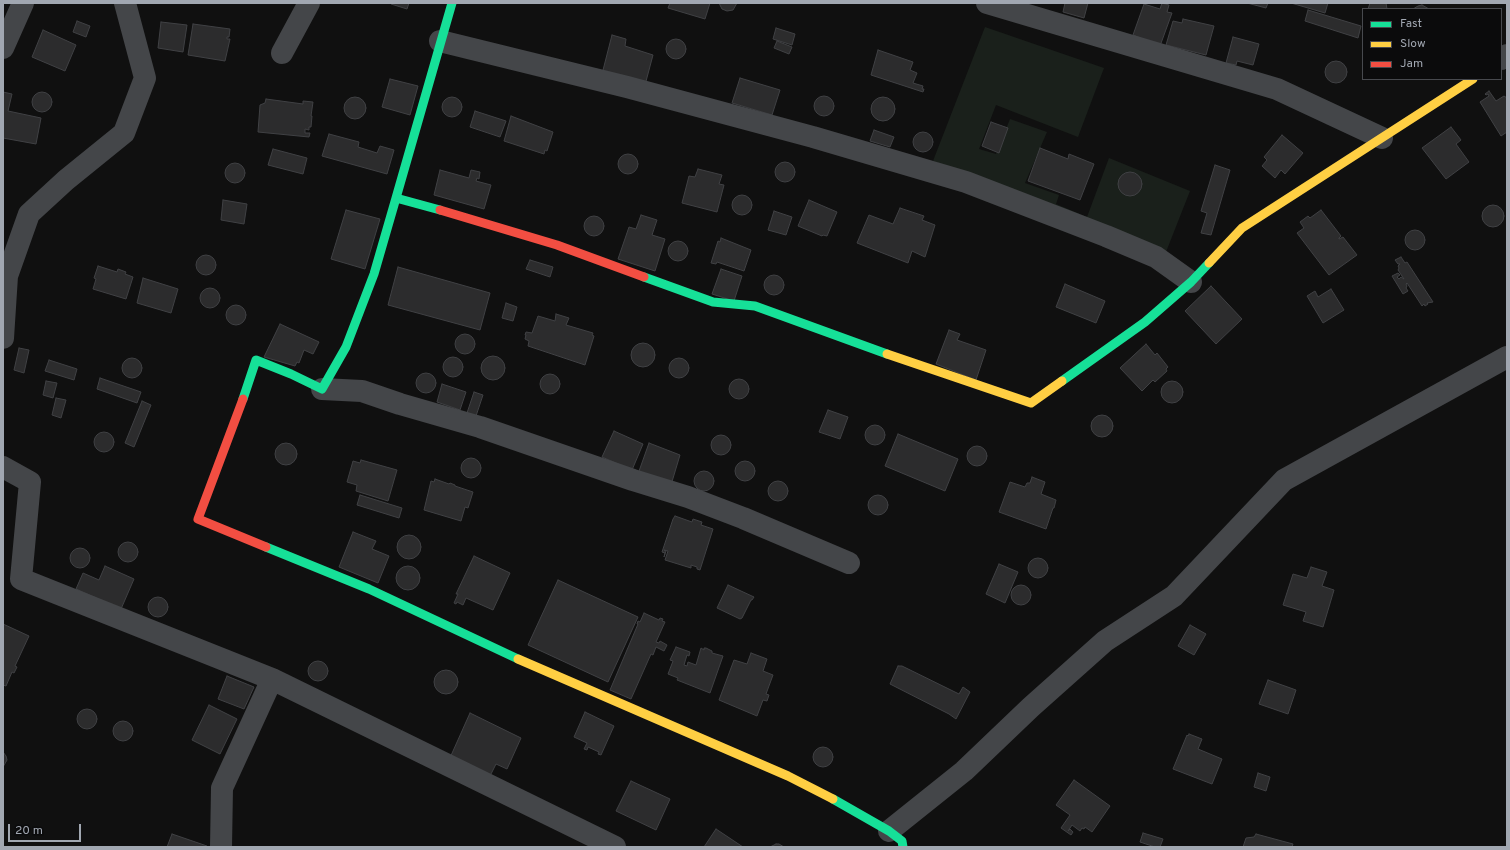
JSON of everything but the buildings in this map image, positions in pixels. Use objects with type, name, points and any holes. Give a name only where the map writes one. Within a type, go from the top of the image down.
[{"type":"street","points":[[3,48],[23,3]]},
{"type":"street","points":[[3,335],[7,276],[29,214],[66,180],[124,133],[145,78],[125,3]]},
{"type":"street","points":[[282,53],[309,3]]},
{"type":"street","points":[[322,389],[346,347],[374,274],[452,3]]},
{"type":"street","points":[[987,3],[1277,89],[1382,138]]},
{"type":"street","points":[[440,41],[627,87],[806,135],[966,182],[1156,257],[1191,282]]},
{"type":"street","points":[[396,198],[477,220],[557,245],[713,302],[755,306],[870,348],[1030,403],[1145,322],[1191,282],[1242,228],[1471,80]]},
{"type":"street","points":[[889,831],[964,771],[1031,707],[1105,641],[1174,596],[1284,480],[1507,357]]},
{"type":"street","points":[[849,563],[743,518],[688,497],[633,480],[480,427],[400,404],[362,391],[322,389],[291,374],[256,360],[198,519],[369,590],[537,668],[788,776],[859,813],[889,831],[902,841],[903,847]]},
{"type":"street","points":[[3,466],[30,482],[21,579],[272,679],[615,847]]},
{"type":"street","points":[[221,847],[222,788],[272,679]]},
{"type":"shaded area","points":[[985,27],[1104,68],[1078,137],[996,105],[979,149],[996,154],[1010,119],[1047,132],[1025,183],[1059,195],[1056,204],[1087,217],[1109,158],[1190,191],[1166,252],[933,161]]},
{"type":"traffic: fast","points":[[440,210],[396,198],[452,3]]},
{"type":"traffic: fast","points":[[243,399],[256,360],[291,374],[322,389],[346,347],[374,274],[396,198]]},
{"type":"traffic: fast","points":[[1062,381],[1145,322],[1191,282],[1209,263]]},
{"type":"traffic: fast","points":[[644,277],[713,302],[755,306],[887,354]]},
{"type":"traffic: fast","points":[[266,547],[369,589],[518,659]]},
{"type":"traffic: fast","points":[[833,799],[889,831],[902,841],[903,847]]},
{"type":"traffic: slow","points":[[1209,263],[1242,228],[1471,80]]},
{"type":"traffic: slow","points":[[887,354],[1031,403],[1062,381]]},
{"type":"traffic: slow","points":[[518,659],[788,776],[833,799]]},
{"type":"traffic: jam","points":[[440,210],[557,245],[644,277]]},
{"type":"traffic: jam","points":[[243,399],[198,519],[266,547]]}]
